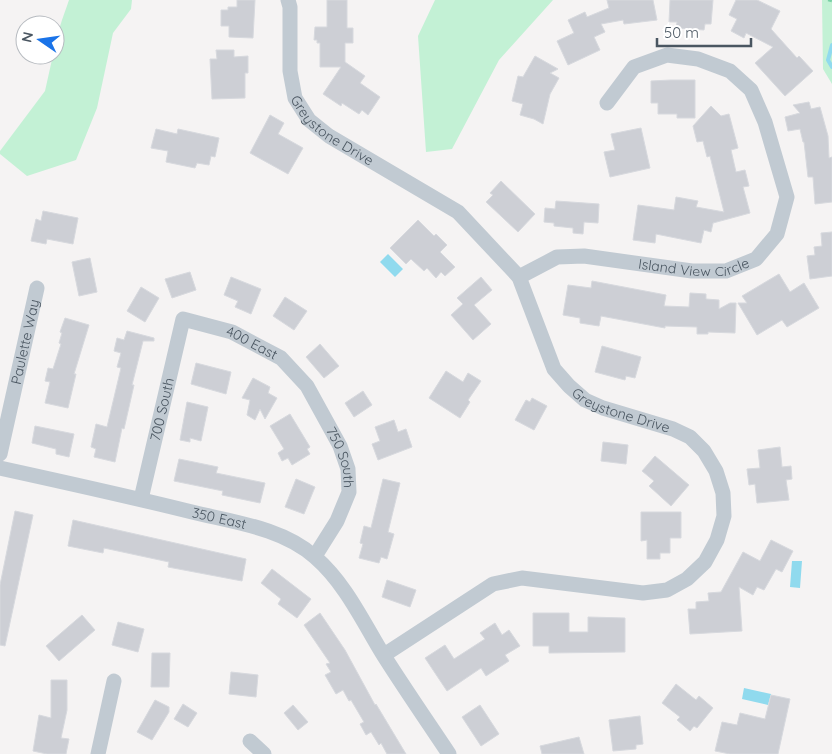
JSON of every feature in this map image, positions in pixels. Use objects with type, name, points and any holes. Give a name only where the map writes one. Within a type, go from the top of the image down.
[{"type":"street","name":"Greystone Drive","points":[[288,0],[290,7],[290,72],[295,98],[309,120],[329,136],[458,212],[519,277],[554,369],[569,386],[585,400],[603,408],[673,429],[690,437],[704,451],[716,472],[722,493],[724,516],[717,540],[705,562],[687,579],[667,590],[643,594],[522,578],[493,584],[384,655]]},
{"type":"street","name":"Island View Circle","points":[[519,277],[557,257],[584,256],[692,271],[726,271],[756,258],[777,234],[786,197],[765,122],[751,90],[730,71],[698,59],[667,56],[634,67],[607,103]]},
{"type":"street","name":"Paulette Way","points":[[0,454],[37,288]]},
{"type":"street","name":"400 East","points":[[183,319],[232,332],[257,345],[281,358],[307,386]]},
{"type":"street","name":"700 South","points":[[141,499],[183,319]]},
{"type":"street","name":"750 South","points":[[307,386],[340,446],[348,469],[349,492],[337,521],[315,556]]},
{"type":"street","name":"350 East","points":[[0,468],[141,499],[259,528],[289,540],[315,556],[348,594],[384,655],[449,754]]},
{"type":"street","points":[[98,754],[114,681]]},
{"type":"street","points":[[250,741],[264,754]]},
{"type":"path","points":[[828,0],[832,1]]},
{"type":"green space","points":[[69,0],[132,0],[131,9],[113,33],[97,108],[76,160],[27,176],[0,154],[0,151],[45,91],[51,65],[65,65],[64,15]]},
{"type":"green space","points":[[435,0],[553,0],[499,60],[452,149],[426,152],[418,36]]},
{"type":"green space","points":[[822,0],[832,0],[832,84],[823,69]]},
{"type":"water","points":[[388,254],[403,269],[395,277],[380,262]]},
{"type":"water","points":[[792,561],[802,561],[800,588],[790,587]]},
{"type":"water","points":[[744,688],[771,694],[768,705],[742,699]]},
{"type":"building","points":[[237,0],[255,0],[253,38],[229,37],[229,26],[221,26],[221,10],[228,10],[228,7],[237,7]]},
{"type":"building","points":[[327,0],[347,0],[347,28],[353,28],[353,43],[345,43],[345,62],[365,76],[360,83],[380,97],[368,115],[362,110],[359,114],[342,103],[341,106],[323,94],[341,67],[320,67],[320,43],[314,40],[315,27],[327,27]]},
{"type":"building","points":[[607,0],[653,0],[657,20],[624,24],[623,20],[601,24],[605,32],[594,37],[600,50],[568,65],[557,41],[574,33],[568,20],[585,12],[587,17],[609,8]]},
{"type":"building","points":[[670,0],[713,0],[711,24],[705,24],[704,30],[676,28],[677,22],[669,22]]},
{"type":"building","points":[[736,0],[757,0],[780,11],[771,29],[797,58],[799,56],[813,71],[785,96],[755,63],[773,47],[746,33],[744,38],[731,31],[737,19],[729,15]]},
{"type":"building","points":[[216,50],[234,50],[234,57],[248,56],[248,73],[245,73],[245,98],[212,99],[210,59],[217,59]]},
{"type":"building","points":[[535,56],[558,69],[550,73],[559,78],[550,94],[543,124],[520,115],[523,104],[512,101],[518,76],[523,77]]},
{"type":"building","points":[[695,80],[695,118],[677,118],[677,114],[658,114],[658,103],[651,103],[651,81]]},
{"type":"building","points":[[809,102],[811,109],[820,107],[828,136],[829,158],[832,157],[832,202],[815,204],[813,177],[808,177],[804,142],[800,129],[788,131],[785,117],[800,113],[793,105]]},
{"type":"building","points":[[711,106],[721,116],[729,114],[738,148],[731,150],[736,172],[745,170],[749,186],[743,187],[750,213],[713,223],[711,232],[704,230],[701,243],[656,234],[655,243],[633,240],[638,205],[674,210],[676,197],[698,201],[696,207],[724,212],[710,156],[707,157],[703,141],[697,142],[693,126]]},
{"type":"building","points":[[270,115],[284,123],[278,134],[303,148],[288,174],[250,153]]},
{"type":"building","points":[[641,128],[650,168],[610,177],[604,152],[615,150],[611,134]]},
{"type":"building","points":[[156,129],[177,134],[178,129],[219,138],[215,157],[211,156],[209,165],[197,163],[195,168],[166,162],[168,151],[151,148]]},
{"type":"building","points":[[501,181],[535,214],[518,232],[486,202],[493,195],[490,193]]},
{"type":"building","points":[[556,201],[599,204],[598,223],[584,222],[583,234],[573,233],[573,228],[554,226],[554,223],[544,222],[545,208],[555,209]]},
{"type":"building","points":[[43,211],[78,218],[73,244],[47,239],[46,244],[31,241],[36,219],[41,221]]},
{"type":"building","points":[[418,220],[434,236],[436,234],[447,245],[440,252],[455,267],[445,276],[441,272],[436,278],[427,268],[424,271],[411,259],[406,264],[390,248]]},
{"type":"building","points":[[832,232],[832,276],[810,279],[807,256],[815,255],[814,247],[822,246],[821,233]]},
{"type":"building","points":[[90,258],[97,292],[79,296],[72,262]]},
{"type":"building","points":[[190,272],[196,290],[172,298],[165,279]]},
{"type":"building","points":[[779,274],[790,292],[804,283],[819,308],[787,327],[782,320],[757,335],[738,303],[747,303],[742,296]]},
{"type":"building","points":[[231,277],[261,289],[251,314],[235,307],[238,301],[224,295]]},
{"type":"building","points":[[481,277],[492,290],[474,305],[491,324],[473,340],[451,315],[463,304],[457,298]]},
{"type":"building","points":[[592,281],[666,295],[664,306],[689,307],[690,293],[706,294],[706,299],[719,300],[719,309],[730,303],[736,303],[735,333],[708,332],[708,334],[697,334],[697,327],[665,326],[665,328],[601,316],[599,326],[580,323],[580,318],[563,315],[568,285],[591,288]]},
{"type":"building","points":[[141,287],[159,298],[145,322],[127,311]]},
{"type":"building","points":[[285,297],[307,311],[294,330],[273,316]]},
{"type":"building","points":[[65,318],[89,325],[74,374],[76,374],[68,408],[45,403],[50,382],[45,381],[48,368],[53,369],[61,344],[59,343],[62,333],[60,332]]},
{"type":"building","points":[[127,331],[154,338],[154,341],[143,341],[115,462],[94,457],[96,449],[91,447],[96,424],[107,427],[121,368],[117,367],[121,353],[114,351],[117,338],[124,340]]},
{"type":"building","points":[[320,344],[339,366],[324,378],[306,357]]},
{"type":"building","points":[[602,346],[641,357],[635,378],[626,376],[625,380],[595,372]]},
{"type":"building","points":[[196,363],[231,372],[226,394],[191,384]]},
{"type":"building","points":[[446,371],[463,382],[468,373],[481,381],[468,400],[470,402],[460,418],[429,398]]},
{"type":"building","points":[[253,378],[270,387],[268,393],[277,398],[265,419],[260,409],[255,420],[247,415],[250,400],[242,398]]},
{"type":"building","points":[[363,391],[372,405],[354,417],[345,403]]},
{"type":"building","points":[[532,398],[547,406],[534,430],[515,420],[526,400],[530,402]]},
{"type":"building","points":[[187,402],[208,407],[201,441],[190,438],[190,442],[180,440]]},
{"type":"building","points":[[290,414],[310,447],[307,449],[310,454],[292,465],[288,458],[282,461],[278,453],[284,449],[270,426]]},
{"type":"building","points":[[394,420],[398,432],[406,429],[412,447],[378,460],[372,444],[380,441],[375,427]]},
{"type":"building","points":[[35,426],[74,434],[69,457],[56,454],[56,449],[32,443]]},
{"type":"building","points":[[603,442],[628,445],[626,464],[601,461]]},
{"type":"building","points":[[780,447],[782,467],[791,466],[792,479],[786,480],[789,500],[757,503],[755,484],[749,485],[747,469],[760,468],[758,450]]},
{"type":"building","points":[[655,456],[689,485],[671,506],[649,486],[654,481],[642,471]]},
{"type":"building","points":[[179,459],[218,467],[216,473],[265,483],[260,503],[222,495],[223,491],[174,481]]},
{"type":"building","points":[[296,479],[315,487],[304,514],[285,507]]},
{"type":"building","points":[[383,479],[400,483],[388,532],[394,534],[387,559],[381,557],[379,563],[359,558],[363,544],[360,543],[364,526],[371,528]]},
{"type":"building","points":[[15,511],[33,515],[5,646],[0,645],[0,585]]},
{"type":"building","points":[[641,512],[681,512],[681,538],[670,538],[670,553],[660,553],[660,559],[647,559],[647,540],[641,541]]},
{"type":"building","points":[[73,520],[246,559],[242,581],[168,567],[169,562],[104,548],[103,553],[68,546]]},
{"type":"building","points":[[771,540],[793,551],[782,572],[776,569],[764,590],[757,587],[753,595],[739,587],[742,631],[690,634],[688,609],[696,609],[696,602],[709,601],[708,593],[721,592],[743,552],[760,561]]},
{"type":"building","points":[[272,569],[311,599],[297,618],[278,604],[281,599],[261,583]]},
{"type":"building","points":[[387,580],[416,590],[410,607],[382,597]]},
{"type":"building","points":[[320,613],[345,650],[375,705],[406,754],[387,754],[381,743],[379,745],[371,732],[366,735],[360,724],[364,722],[343,690],[336,694],[325,675],[331,672],[326,664],[330,663],[304,625]]},
{"type":"building","points":[[533,613],[569,613],[569,632],[588,632],[588,617],[625,618],[625,652],[549,653],[549,646],[533,646]]},
{"type":"building","points":[[82,615],[95,630],[59,661],[46,646]]},
{"type":"building","points":[[118,622],[144,629],[138,652],[112,645]]},
{"type":"building","points":[[495,623],[502,635],[509,630],[520,646],[505,655],[509,661],[486,676],[481,668],[447,691],[425,658],[445,645],[454,659],[485,639],[480,633]]},
{"type":"building","points":[[152,653],[170,653],[169,687],[151,687]]},
{"type":"building","points":[[231,672],[258,675],[256,697],[229,694]]},
{"type":"building","points":[[51,680],[67,680],[67,710],[61,738],[69,739],[66,754],[47,754],[33,751],[39,715],[51,718]]},
{"type":"building","points":[[676,684],[696,700],[699,696],[713,708],[697,728],[694,726],[690,731],[677,720],[680,717],[662,703]]},
{"type":"building","points":[[771,695],[790,699],[778,754],[730,754],[715,751],[722,722],[737,725],[740,713],[765,719]]},
{"type":"building","points":[[155,700],[169,707],[169,712],[152,740],[137,732]]},
{"type":"building","points":[[183,704],[197,713],[188,727],[174,719]]},
{"type":"building","points":[[293,705],[308,722],[298,730],[284,713]]},
{"type":"building","points":[[480,705],[499,734],[481,746],[462,717]]},
{"type":"building","points":[[640,716],[643,744],[636,745],[636,749],[613,751],[609,720]]},
{"type":"building","points":[[579,737],[584,754],[542,754],[540,746]]},
{"type":"waterway","points":[[832,45],[828,60],[832,67]]}]
